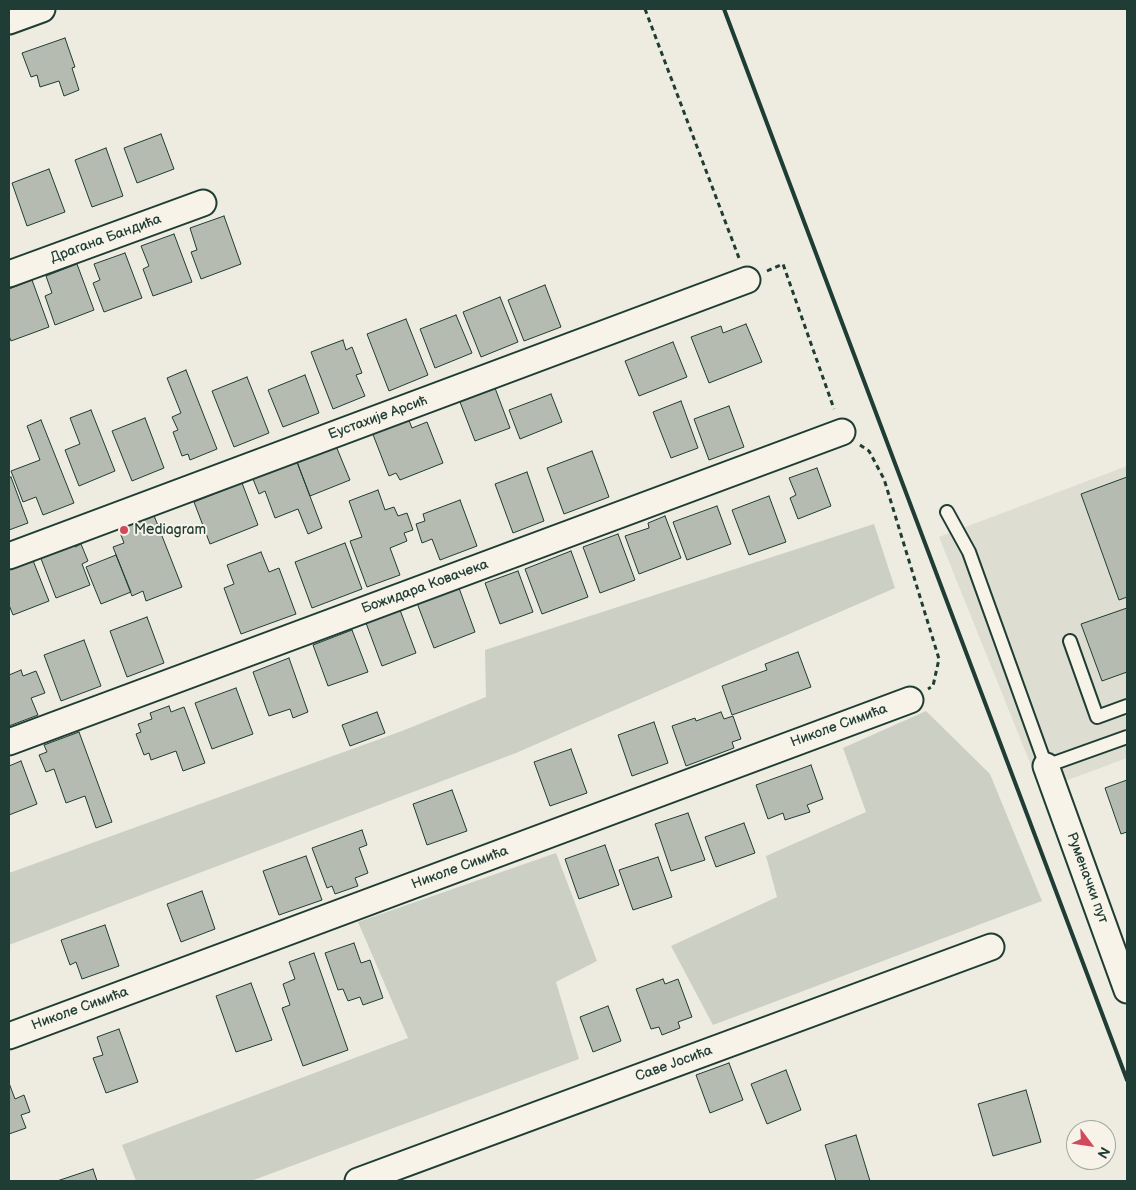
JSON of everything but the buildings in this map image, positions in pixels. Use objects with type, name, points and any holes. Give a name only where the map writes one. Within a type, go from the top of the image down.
[{"type":"street","points":[[9,22],[42,9]]},
{"type":"street","name":"Драгана Бандића","points":[[9,274],[203,203]]},
{"type":"street","name":"Еустахије Арсић","points":[[9,556],[747,280]]},
{"type":"street","name":"Божидара Ковачека","points":[[9,742],[842,432]]},
{"type":"street","name":"Николе Симића","points":[[9,1036],[910,700]]},
{"type":"street","name":"Руменачки пут","points":[[1046,766],[1127,989]]},
{"type":"street","name":"Саве Јосића","points":[[358,1181],[991,946]]},
{"type":"lane","points":[[947,512],[969,552],[1046,766],[1127,737]]},
{"type":"lane","points":[[1070,640],[1097,717],[1127,706]]},
{"type":"path","points":[[645,9],[747,280],[783,264],[842,432],[868,451],[884,480],[939,659],[933,686],[910,700]]},
{"type":"shaded area","points":[[1127,466],[1127,758],[1041,790],[939,537]]},
{"type":"shaded area","points":[[874,524],[895,588],[516,753],[9,945],[9,873],[402,731],[486,697],[485,650]]},
{"type":"shaded area","points":[[926,711],[990,774],[1042,901],[713,1025],[671,946],[777,897],[766,856],[866,812],[843,748]]},
{"type":"shaded area","points":[[556,853],[597,961],[556,982],[579,1059],[251,1181],[136,1181],[122,1145],[408,1038],[358,922]]},
{"type":"railway","points":[[724,9],[1127,1080]]},
{"type":"place","name":"Mediagram","points":[[124,530]]}]
